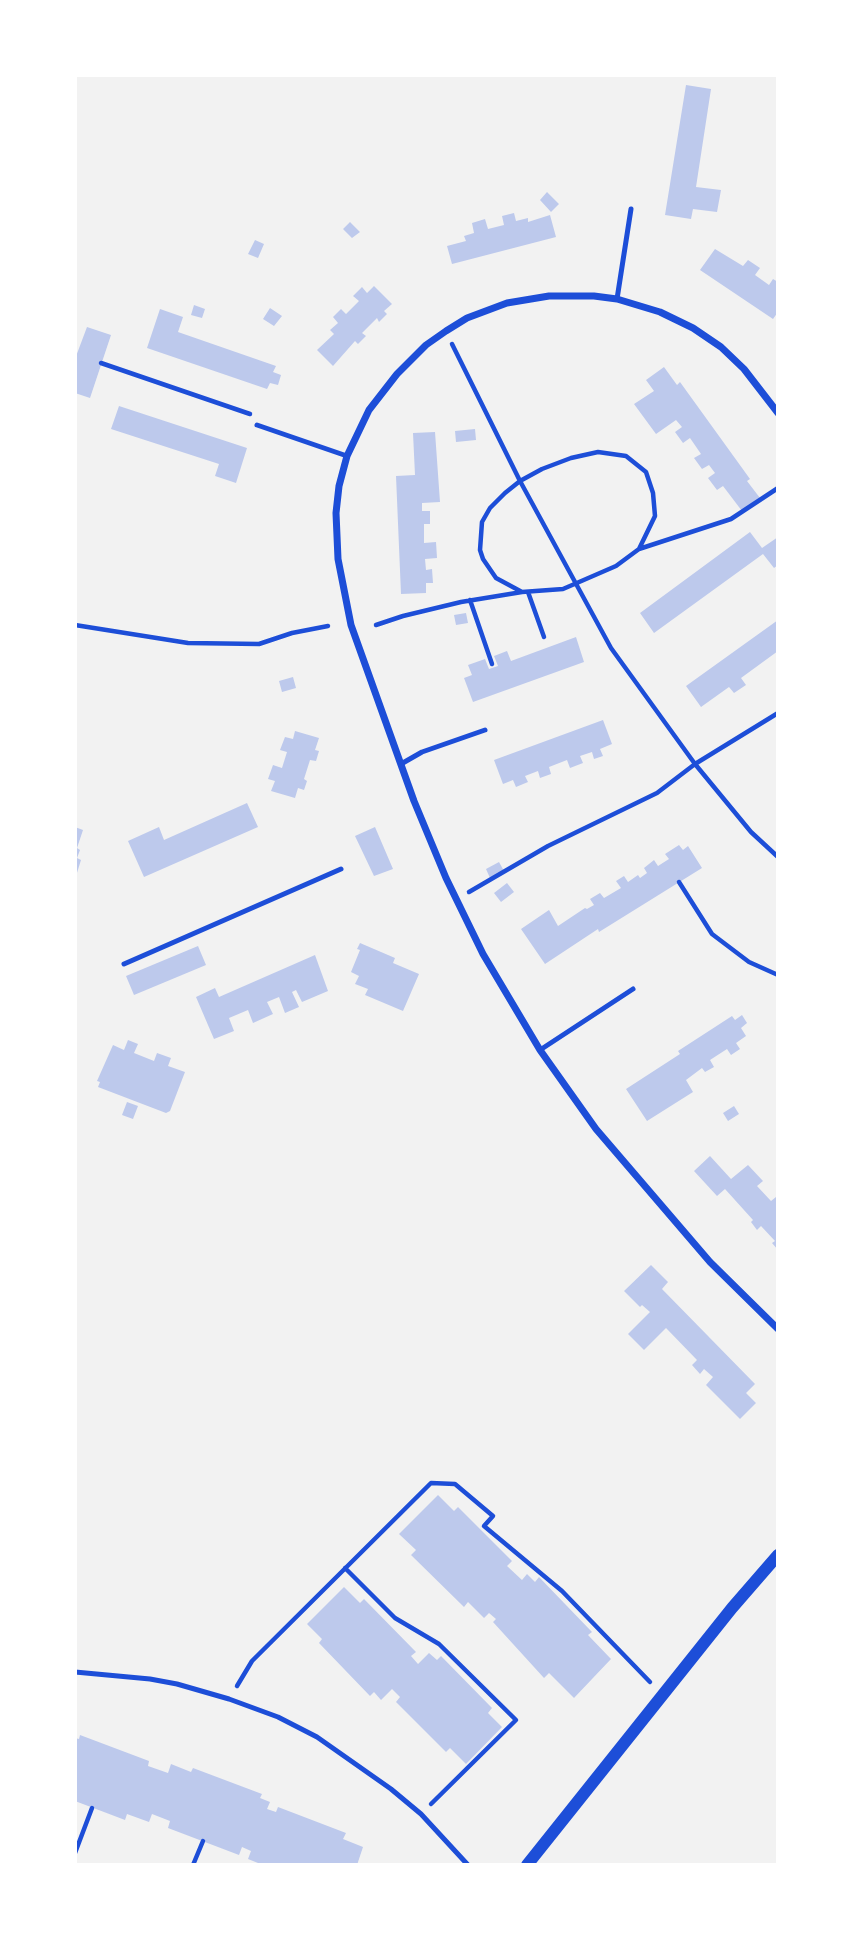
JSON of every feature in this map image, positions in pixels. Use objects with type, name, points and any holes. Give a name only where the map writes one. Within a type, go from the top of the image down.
[{"type":"street","points":[[778,413],[744,369],[720,347],[669,316],[617,299],[570,295],[528,298],[487,309],[446,331],[417,354],[386,387],[369,410],[346,456],[336,513],[338,559],[351,625],[401,764],[456,899],[483,954],[540,1050],[615,1153],[710,1262],[778,1329]]},
{"type":"street","points":[[527,1865],[778,1555]]},
{"type":"lane","points":[[617,299],[631,209]]},
{"type":"lane","points":[[257,425],[346,456]]},
{"type":"lane","points":[[401,764],[422,752],[485,730]]},
{"type":"lane","points":[[124,964],[341,869]]},
{"type":"lane","points":[[540,1050],[632,989]]},
{"type":"lane","points":[[75,1672],[150,1679],[229,1699],[278,1717],[317,1737],[361,1766],[421,1814],[468,1865]]},
{"type":"path","points":[[446,331],[520,481],[611,648],[695,764],[751,832],[778,858]]},
{"type":"path","points":[[101,363],[260,418],[257,425]]},
{"type":"path","points":[[544,637],[525,592],[496,578],[483,559],[480,540],[482,522],[490,508],[520,481],[542,469],[580,455],[598,452],[626,456],[646,472],[653,493],[655,516],[639,549]]},
{"type":"path","points":[[376,625],[470,600],[551,591],[576,584],[616,566],[639,549],[731,519],[778,488]]},
{"type":"path","points":[[470,600],[492,664]]},
{"type":"path","points":[[75,625],[188,643],[259,644],[292,633],[328,626]]},
{"type":"path","points":[[456,899],[548,846],[657,793],[695,764],[778,713]]},
{"type":"path","points":[[679,883],[712,934],[749,962],[778,975]]},
{"type":"path","points":[[229,1699],[252,1661],[431,1483],[455,1484],[492,1516],[484,1526],[562,1591],[663,1695]]},
{"type":"path","points":[[345,1568],[395,1618],[439,1644],[516,1720],[421,1814]]},
{"type":"path","points":[[75,1853],[92,1808]]},
{"type":"path","points":[[193,1865],[202,1841]]},
{"type":"building","points":[[686,85],[711,89],[696,187],[721,190],[717,212],[693,209],[691,219],[665,215]]},
{"type":"building","points":[[547,192],[559,204],[551,212],[540,200]]},
{"type":"building","points":[[514,213],[516,221],[528,218],[528,222],[550,215],[556,237],[452,264],[447,246],[466,241],[464,236],[474,233],[472,223],[485,219],[488,229],[504,225],[502,216]]},
{"type":"building","points":[[350,222],[360,232],[352,238],[343,229]]},
{"type":"building","points":[[255,240],[264,244],[258,258],[248,254]]},
{"type":"building","points":[[715,249],[743,266],[748,260],[760,268],[755,275],[769,285],[773,279],[778,282],[778,312],[773,319],[700,270]]},
{"type":"building","points":[[374,286],[392,304],[384,311],[387,314],[379,322],[377,318],[362,333],[366,336],[358,344],[355,341],[333,366],[317,350],[334,334],[330,330],[338,323],[333,317],[341,309],[346,314],[359,301],[353,296],[362,287],[367,293]]},
{"type":"building","points":[[194,305],[205,309],[202,318],[191,315]]},
{"type":"building","points":[[270,308],[282,316],[274,326],[263,319]]},
{"type":"building","points":[[160,309],[183,317],[178,332],[276,366],[273,372],[281,375],[278,385],[270,383],[267,389],[147,348]]},
{"type":"building","points":[[87,327],[111,335],[90,398],[75,393],[75,359]]},
{"type":"building","points":[[664,367],[677,385],[680,382],[750,479],[747,481],[760,498],[742,511],[723,486],[717,490],[708,478],[715,473],[709,465],[702,469],[694,458],[701,454],[690,438],[683,443],[675,432],[682,427],[676,420],[656,434],[634,404],[654,391],[646,380]]},
{"type":"building","points":[[119,406],[247,448],[236,483],[215,476],[219,464],[111,429]]},
{"type":"building","points":[[475,429],[476,440],[456,442],[455,431]]},
{"type":"building","points":[[435,432],[440,502],[422,503],[422,511],[430,511],[430,524],[424,524],[424,543],[436,542],[437,558],[425,559],[426,570],[432,569],[433,583],[426,583],[426,593],[401,594],[396,476],[415,475],[413,433]]},
{"type":"building","points":[[750,532],[762,548],[778,537],[778,565],[774,568],[763,554],[654,633],[640,613]]},
{"type":"building","points":[[466,613],[468,623],[456,625],[454,615]]},
{"type":"building","points":[[778,620],[778,651],[741,678],[746,685],[734,693],[729,687],[701,707],[686,686]]},
{"type":"building","points":[[576,637],[584,662],[473,702],[464,678],[472,675],[468,665],[485,659],[489,669],[498,666],[494,656],[507,651],[511,661]]},
{"type":"building","points":[[293,677],[296,688],[282,692],[279,681]]},
{"type":"building","points":[[603,720],[612,744],[600,749],[603,756],[594,759],[592,752],[580,756],[583,763],[570,768],[567,760],[549,767],[551,774],[540,778],[538,771],[525,776],[528,782],[516,787],[513,780],[503,784],[494,760]]},
{"type":"building","points":[[295,731],[319,738],[315,750],[319,751],[316,761],[310,760],[304,779],[307,781],[304,790],[298,788],[295,798],[271,791],[275,781],[268,779],[273,765],[282,768],[287,752],[280,750],[285,737],[293,739]]},
{"type":"building","points":[[247,803],[258,827],[144,877],[128,841],[159,827],[164,840]]},
{"type":"building","points":[[75,827],[83,830],[77,848],[80,850],[77,858],[81,860],[76,876]]},
{"type":"building","points":[[375,827],[393,869],[374,876],[355,836]]},
{"type":"building","points":[[679,845],[683,850],[688,846],[702,868],[599,932],[598,929],[545,964],[521,929],[549,910],[558,926],[594,905],[590,899],[600,893],[604,898],[621,888],[616,881],[624,876],[628,882],[638,875],[640,878],[647,873],[644,868],[654,860],[658,866],[669,859],[665,854]]},
{"type":"building","points":[[499,862],[504,871],[490,878],[486,869]]},
{"type":"building","points":[[507,883],[514,892],[501,902],[494,893]]},
{"type":"building","points":[[360,943],[395,958],[393,963],[419,974],[403,1011],[365,995],[368,989],[355,984],[359,976],[351,972]]},
{"type":"building","points":[[198,946],[206,965],[134,995],[126,976]]},
{"type":"building","points":[[315,955],[328,991],[302,1002],[296,990],[292,992],[299,1007],[285,1013],[279,997],[267,1002],[273,1014],[253,1023],[248,1010],[229,1018],[234,1031],[214,1039],[196,997],[215,988],[219,997]]},
{"type":"building","points":[[742,1015],[747,1023],[741,1028],[746,1036],[736,1043],[740,1049],[731,1055],[727,1049],[710,1060],[714,1067],[705,1072],[702,1068],[686,1080],[693,1092],[647,1121],[626,1089],[732,1016],[735,1020]]},
{"type":"building","points":[[128,1040],[138,1044],[134,1053],[154,1061],[157,1053],[171,1058],[168,1066],[185,1072],[170,1111],[166,1113],[98,1087],[100,1082],[97,1081],[113,1045],[124,1050]]},
{"type":"building","points":[[127,1102],[138,1106],[133,1119],[122,1115]]},
{"type":"building","points":[[734,1106],[739,1114],[728,1121],[723,1113]]},
{"type":"building","points":[[710,1156],[731,1179],[748,1165],[763,1181],[757,1186],[771,1201],[776,1197],[778,1199],[778,1250],[772,1243],[775,1241],[761,1226],[757,1230],[751,1222],[753,1220],[725,1189],[717,1196],[694,1171]]},
{"type":"building","points":[[651,1265],[668,1282],[662,1289],[755,1384],[746,1393],[756,1403],[740,1419],[706,1385],[713,1377],[704,1369],[700,1374],[692,1365],[697,1360],[666,1328],[644,1350],[628,1334],[650,1312],[642,1305],[640,1307],[624,1291]]},
{"type":"building","points":[[438,1495],[454,1511],[458,1507],[512,1561],[507,1566],[522,1580],[527,1574],[535,1582],[539,1577],[592,1632],[588,1635],[611,1659],[574,1698],[549,1673],[544,1678],[493,1622],[496,1619],[489,1613],[484,1618],[468,1602],[464,1607],[411,1555],[416,1550],[399,1534]]},
{"type":"building","points":[[344,1587],[360,1603],[364,1599],[416,1652],[411,1656],[418,1664],[429,1653],[437,1660],[441,1656],[492,1708],[488,1713],[502,1727],[466,1764],[450,1748],[446,1752],[396,1702],[400,1697],[392,1689],[381,1700],[374,1692],[370,1696],[319,1643],[322,1639],[307,1624]]},
{"type":"building","points":[[80,1735],[149,1761],[148,1766],[168,1773],[171,1764],[191,1772],[193,1768],[262,1794],[260,1798],[270,1802],[267,1809],[276,1812],[278,1807],[346,1833],[343,1839],[363,1847],[357,1865],[257,1865],[258,1863],[248,1859],[251,1851],[242,1847],[239,1855],[168,1828],[170,1821],[152,1814],[149,1822],[127,1814],[125,1820],[75,1801],[75,1738],[79,1739]]}]
